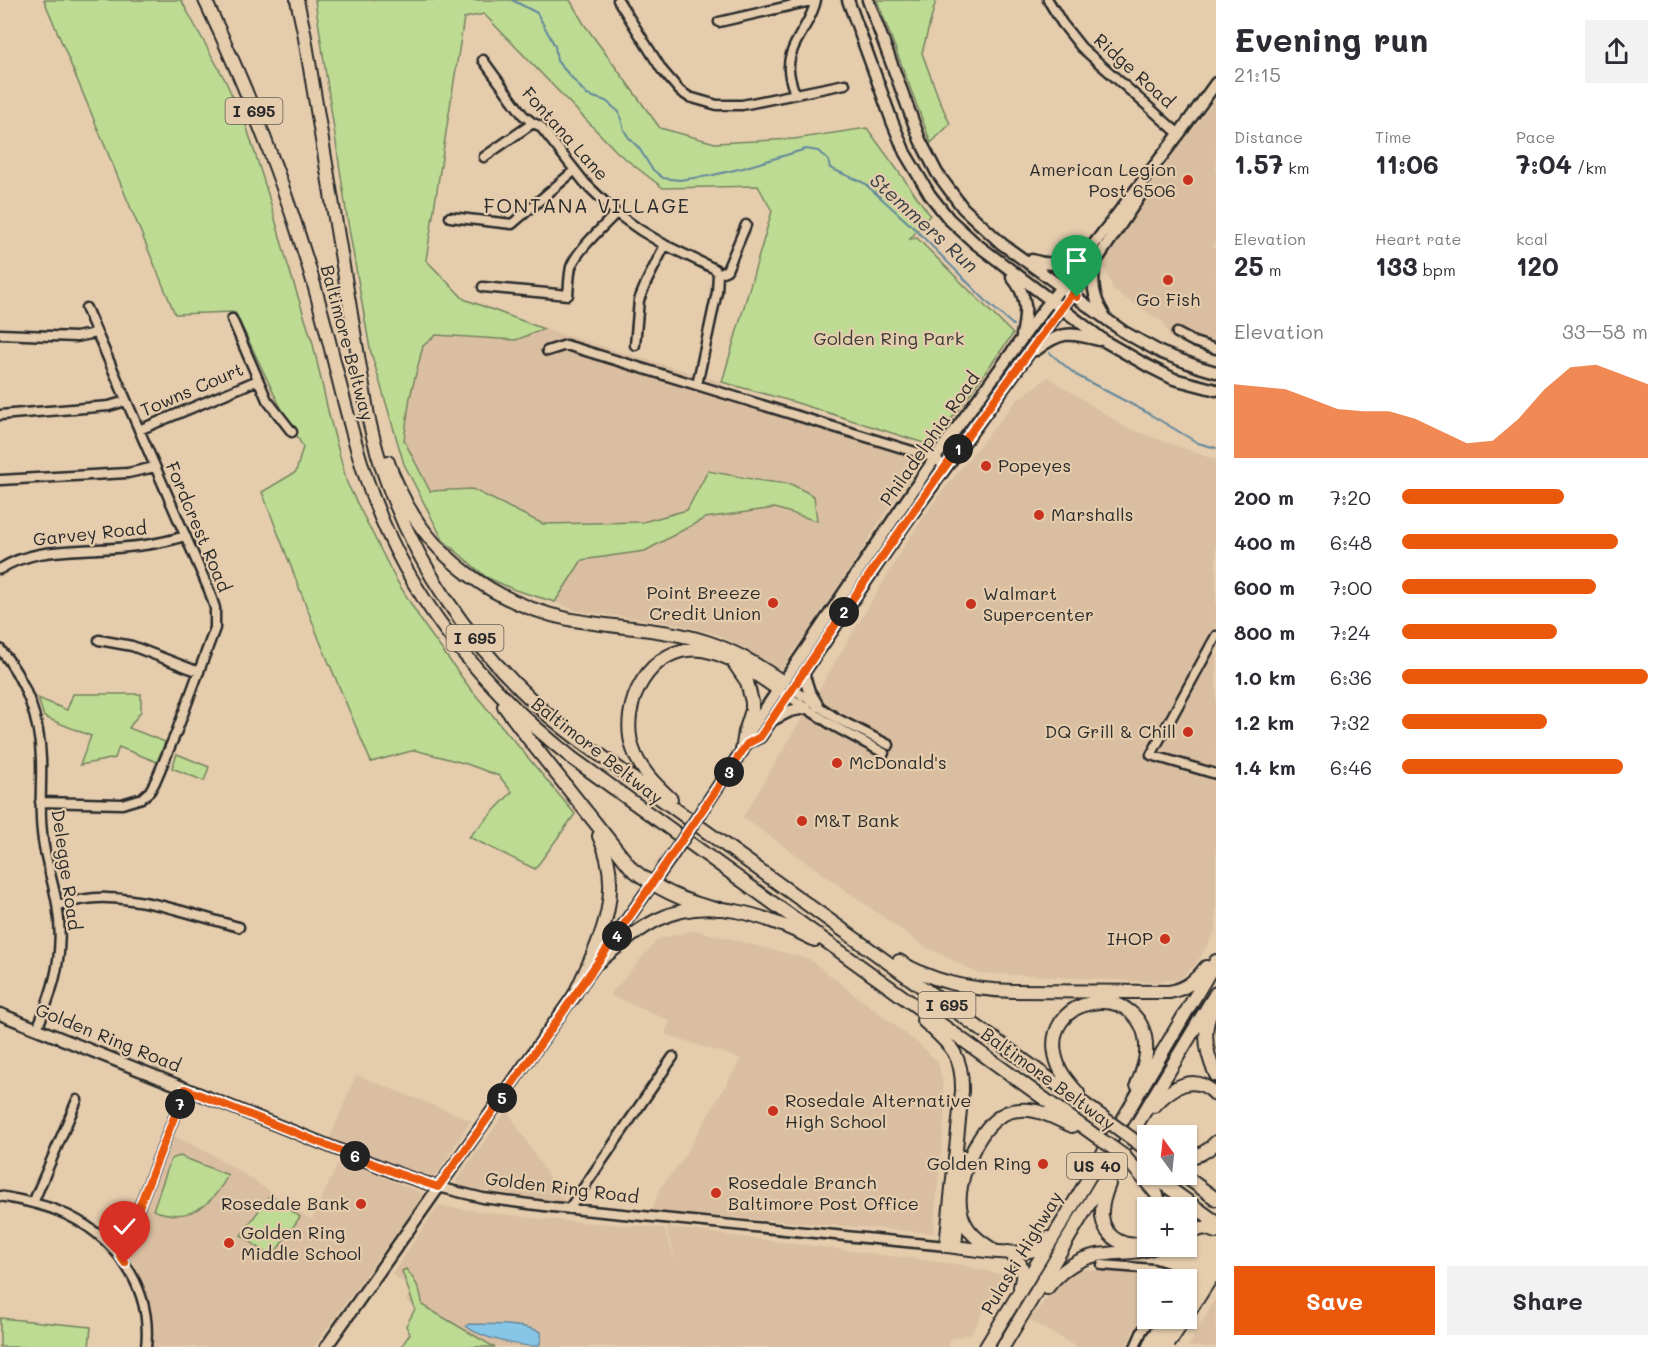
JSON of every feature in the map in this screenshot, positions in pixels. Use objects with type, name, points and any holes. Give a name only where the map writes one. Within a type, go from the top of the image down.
[{"type":"highway","points":[[198,0],[235,78],[282,198],[295,225]]},
{"type":"highway","name":"Baltimore Beltway","points":[[205,0],[260,124],[285,191],[324,318],[353,437],[376,506],[397,551],[433,612],[468,660],[491,686],[544,736],[572,758],[1094,1136],[1124,1152],[1137,1165]]},
{"type":"highway","name":"Baltimore Beltway","points":[[298,0],[373,436],[391,493],[405,527],[441,591],[469,631],[500,668],[543,711],[606,760],[1137,1141]]},
{"type":"highway","points":[[362,374],[390,468],[408,507],[420,527],[439,548],[472,577],[508,599],[547,614],[705,641],[740,655],[786,689]]},
{"type":"highway","points":[[696,824],[652,780],[639,762],[633,748],[628,724],[631,706],[639,686],[652,669],[671,656],[699,650],[734,662],[786,689]]},
{"type":"highway","points":[[734,662],[747,682],[752,702],[745,732],[745,747]]},
{"type":"highway","points":[[491,686],[516,724],[632,869],[653,884],[682,899],[776,922],[847,956]]},
{"type":"highway","points":[[573,998],[602,934],[611,889],[608,863],[601,840],[588,813]]},
{"type":"highway","points":[[813,908],[912,969],[959,985],[992,991],[1168,992],[1193,983],[1216,954]]},
{"type":"highway","points":[[597,963],[657,920],[686,911],[716,909]]},
{"type":"highway","name":"Pulaski Highway","points":[[986,1347],[1128,1113],[1216,961]]},
{"type":"highway","points":[[1163,1082],[1179,1042],[1216,975]]},
{"type":"highway","points":[[883,982],[953,1048],[960,1062],[962,1091],[951,1246]]},
{"type":"highway","name":"Pulaski Highway","points":[[1003,1347],[1124,1152],[1139,1122],[1216,993]]},
{"type":"highway","points":[[1096,1113],[1063,1076],[1055,1053],[1055,1038],[1062,1020],[1069,1012],[1089,1002],[1104,1001],[1122,1006],[1135,1016],[1142,1027],[1144,1036],[1146,1055],[1128,1113]]},
{"type":"highway","points":[[1216,1002],[1209,1016],[1206,1039],[1209,1057],[1216,1075]]},
{"type":"highway","points":[[1139,1122],[1161,1098],[1176,1087],[1193,1083],[1200,1084],[1208,1087],[1216,1095]]},
{"type":"highway","points":[[951,1246],[964,1176],[977,1144],[996,1119],[1007,1113],[1022,1110],[1039,1111],[1094,1136]]},
{"type":"highway","points":[[1197,1155],[1210,1149],[1216,1142]]},
{"type":"highway","points":[[1124,1152],[1104,1197],[1103,1220],[1110,1234],[1117,1240],[1133,1246],[1137,1245]]},
{"type":"highway","points":[[1163,1185],[1216,1222]]},
{"type":"highway","points":[[1197,1185],[1216,1199]]},
{"type":"highway","points":[[959,1203],[968,1230],[995,1251]]},
{"type":"highway","name":"Golden Ring Road","points":[[951,1246],[1008,1252],[1031,1251],[1038,1248],[1065,1218]]},
{"type":"highway","points":[[1197,1230],[1205,1228],[1216,1232]]},
{"type":"highway","points":[[1008,1252],[1016,1258],[1022,1269],[1023,1277],[1016,1299]]},
{"type":"highway","points":[[1021,1319],[1054,1279],[1071,1265],[1096,1255],[1137,1252]]},
{"type":"main road","points":[[848,0],[905,153],[930,195],[949,219],[975,243],[1106,342],[1174,378],[1216,390]]},
{"type":"main road","points":[[868,0],[925,150],[963,208],[1017,255],[1140,342],[1162,353],[1216,372]]},
{"type":"main road","name":"Philadelphia Road","points":[[745,747],[760,737],[786,689],[935,458],[1021,338],[1216,83]]},
{"type":"main road","name":"Philadelphia Road","points":[[326,1347],[653,884],[745,747],[751,730],[786,689],[804,673],[945,467],[1094,264],[1146,186],[1156,164]]},
{"type":"main road","points":[[1017,255],[1044,264],[1060,264],[1075,259],[1092,247]]},
{"type":"main road","points":[[998,260],[1019,284],[1023,294],[1026,317],[1021,338]]},
{"type":"main road","points":[[1094,264],[1092,278],[1094,294],[1106,318]]},
{"type":"main road","points":[[1026,357],[1060,336],[1078,334],[1106,342]]},
{"type":"main road","points":[[804,673],[809,691],[818,706]]},
{"type":"main road","points":[[771,720],[789,711],[806,708]]},
{"type":"main road","name":"Golden Ring Road","points":[[0,1014],[399,1174],[438,1187]]},
{"type":"street","points":[[618,0],[662,70],[680,91],[689,97],[717,105],[732,105],[845,84]]},
{"type":"street","points":[[795,94],[789,70],[790,58],[810,18],[816,0]]},
{"type":"street","points":[[719,22],[816,0]]},
{"type":"street","name":"Ridge Road","points":[[1048,0],[1082,47],[1179,134]]},
{"type":"street","name":"Fontana Lane","points":[[483,60],[523,115],[540,126],[574,170],[616,213],[665,245],[711,266],[718,274]]},
{"type":"street","points":[[484,157],[533,123]]},
{"type":"street","points":[[450,217],[512,224],[574,170]]},
{"type":"street","points":[[483,287],[568,295],[574,262],[616,213]]},
{"type":"street","points":[[698,385],[717,292],[718,274],[727,270],[746,225]]},
{"type":"street","points":[[635,345],[639,300],[665,245]]},
{"type":"street","name":"Fordcrest Road","points":[[40,802],[122,804],[132,802],[147,794],[155,782],[215,628],[215,614],[209,590],[86,308]]},
{"type":"street","name":"Towns Court","points":[[232,319],[267,400],[292,432]]},
{"type":"street","points":[[0,334],[76,337],[96,333]]},
{"type":"street","points":[[1177,333],[1194,342],[1216,349]]},
{"type":"street","points":[[547,351],[566,345],[935,458],[945,467]]},
{"type":"street","name":"Towns Court","points":[[139,430],[258,380]]},
{"type":"street","points":[[0,415],[109,406],[126,401]]},
{"type":"street","points":[[0,480],[128,473],[155,467]]},
{"type":"street","name":"Garvey Road","points":[[0,569],[12,562],[39,553],[149,545],[185,536]]},
{"type":"street","points":[[1216,636],[1151,755],[1216,774]]},
{"type":"street","points":[[99,640],[132,646],[199,672]]},
{"type":"street","name":"Delegge Road","points":[[0,649],[23,684],[39,734],[42,760],[40,802],[44,849],[57,905],[58,961],[51,996],[37,1029]]},
{"type":"street","points":[[786,689],[818,706],[886,749],[840,730],[806,708],[786,689]]},
{"type":"street","points":[[57,905],[100,898],[128,899],[239,927]]},
{"type":"street","points":[[570,1209],[673,1057]]},
{"type":"street","points":[[120,1256],[185,1089]]},
{"type":"street","points":[[33,1203],[77,1100]]},
{"type":"street","name":"Golden Ring Road","points":[[438,1187],[502,1201],[570,1209],[951,1246]]},
{"type":"street","points":[[0,1196],[56,1210],[81,1222],[120,1256],[131,1274],[142,1302],[146,1321],[146,1347]]},
{"type":"street","points":[[1102,1265],[1153,1269]]},
{"type":"street","points":[[1135,1347],[1143,1329]]},
{"type":"shaded area","points":[[1216,98],[1216,240],[1212,246],[1216,249],[1216,345],[1178,328],[1171,340],[1163,322],[1114,291],[1103,264],[1151,185]]},
{"type":"shaded area","points":[[544,329],[722,382],[718,398],[918,460],[914,473],[781,670],[719,635],[673,623],[578,611],[555,602],[582,560],[645,551],[705,518],[775,508],[816,520],[814,496],[791,484],[708,471],[687,510],[643,522],[543,524],[472,489],[430,491],[404,440],[410,397],[423,346],[436,335],[516,340]]},
{"type":"shaded area","points":[[1048,377],[1125,427],[1216,460],[1216,930],[1197,963],[1180,979],[1155,982],[977,973],[924,946],[743,817],[908,540],[939,495],[1017,400]]},
{"type":"shaded area","points":[[694,930],[809,959],[920,1045],[938,1062],[945,1113],[933,1233],[652,1211],[660,1188],[681,1162],[741,1059],[665,1034],[670,1021],[610,995],[658,939]]},
{"type":"shaded area","points":[[356,1075],[471,1120],[437,1174],[424,1179],[330,1138]]},
{"type":"shaded area","points":[[507,1110],[565,1203],[459,1186],[456,1181]]},
{"type":"shaded area","name":"Golden Ring Middle School","points":[[174,1136],[213,1155],[312,1220],[340,1159],[424,1194],[314,1347],[149,1347],[151,1326],[146,1298],[129,1252]]},
{"type":"shaded area","points":[[438,1206],[540,1219],[664,1228],[677,1265],[666,1227],[962,1265],[1004,1275],[971,1334],[951,1339],[948,1347],[482,1347],[406,1301],[411,1288],[392,1274]]},
{"type":"shaded area","points":[[1077,1269],[1137,1272],[1137,1325],[1127,1347],[1077,1347],[1029,1320],[1057,1286]]},
{"type":"shaded area","points":[[1216,1298],[1216,1347],[1188,1347]]},
{"type":"green space","points":[[44,0],[181,0],[225,80],[246,125],[313,344],[347,483],[395,578],[424,625],[469,687],[575,814],[535,869],[469,837],[512,792],[499,776],[467,764],[415,750],[371,762],[321,644],[262,492],[296,472],[303,447],[277,400],[235,312],[175,314]]},
{"type":"green space","name":"Golden Ring Park","points":[[315,0],[570,0],[584,24],[660,128],[715,143],[794,139],[867,128],[930,215],[910,239],[917,238],[1013,334],[934,443],[930,445],[722,382],[772,211],[758,186],[663,188],[618,153],[484,14],[464,18],[426,260],[464,299],[544,329],[516,340],[436,335],[423,346],[410,397],[404,440],[430,491],[472,489],[543,524],[643,522],[687,510],[708,471],[791,484],[814,496],[817,521],[775,508],[705,518],[645,551],[582,560],[555,602],[515,590],[486,577],[443,540],[404,464],[370,349],[347,217]]},
{"type":"green space","points":[[877,0],[936,0],[922,53],[950,124],[931,143]]},
{"type":"green space","points":[[73,694],[141,694],[141,711],[129,728],[165,742],[157,762],[119,747],[115,758],[80,765],[91,736],[44,717],[38,698],[67,710]]},
{"type":"green space","points":[[177,754],[209,767],[204,781],[172,768]]},
{"type":"green space","points":[[180,1156],[228,1175],[215,1196],[198,1209],[178,1215],[153,1210],[171,1159]]},
{"type":"green space","points":[[270,1195],[300,1217],[272,1257],[241,1235]]},
{"type":"green space","points":[[406,1269],[421,1295],[422,1305],[494,1347],[401,1347],[410,1334],[406,1326],[415,1309],[402,1271]]},
{"type":"green space","points":[[0,1318],[91,1327],[89,1347],[0,1347]]},
{"type":"water","points":[[469,1324],[525,1327],[541,1332],[541,1339],[539,1346],[512,1343],[481,1334],[466,1326]]},
{"type":"waterway","name":"Stemmers Run","points":[[512,0],[537,13],[555,46],[557,61],[587,95],[606,101],[619,112],[629,138],[639,148],[652,169],[663,178],[679,180],[709,176],[806,149],[818,151],[828,160],[830,168],[864,183],[881,198],[1013,325]]},
{"type":"waterway","name":"Stemmers Run","points":[[1050,353],[1076,375],[1198,443],[1216,448]]},
{"type":"railway","points":[[1175,1347],[1216,1283]]},
{"type":"place","name":"American Legion Post 6506","points":[[1188,180]]},
{"type":"place","name":"Go Fish","points":[[1168,280]]},
{"type":"place","name":"Popeyes","points":[[986,466]]},
{"type":"place","name":"Marshalls","points":[[1039,515]]},
{"type":"place","name":"Point Breeze Credit Union","points":[[773,603]]},
{"type":"place","name":"Walmart Supercenter","points":[[971,604]]},
{"type":"place","name":"DQ Grill & Chill","points":[[1188,732]]},
{"type":"place","name":"McDonald's","points":[[837,763]]},
{"type":"place","name":"M&T Bank","points":[[802,821]]},
{"type":"place","name":"IHOP","points":[[1165,939]]},
{"type":"place","name":"Rosedale Alternative High School","points":[[773,1111]]},
{"type":"place","name":"Golden Ring","points":[[1043,1164]]},
{"type":"place","name":"Rosedale Branch Baltimore Post Office","points":[[716,1193]]},
{"type":"place","name":"Rosedale Bank","points":[[361,1204]]},
{"type":"place","name":"Golden Ring Middle School","points":[[229,1243]]},
{"type":"district","name":"FONTANA VILLAGE","points":[[587,206]]},
{"type":"route","points":[[125,1263],[120,1256],[185,1089],[399,1174],[438,1187],[573,998],[747,744],[760,737],[945,467],[1072,294],[1077,297]]}]
